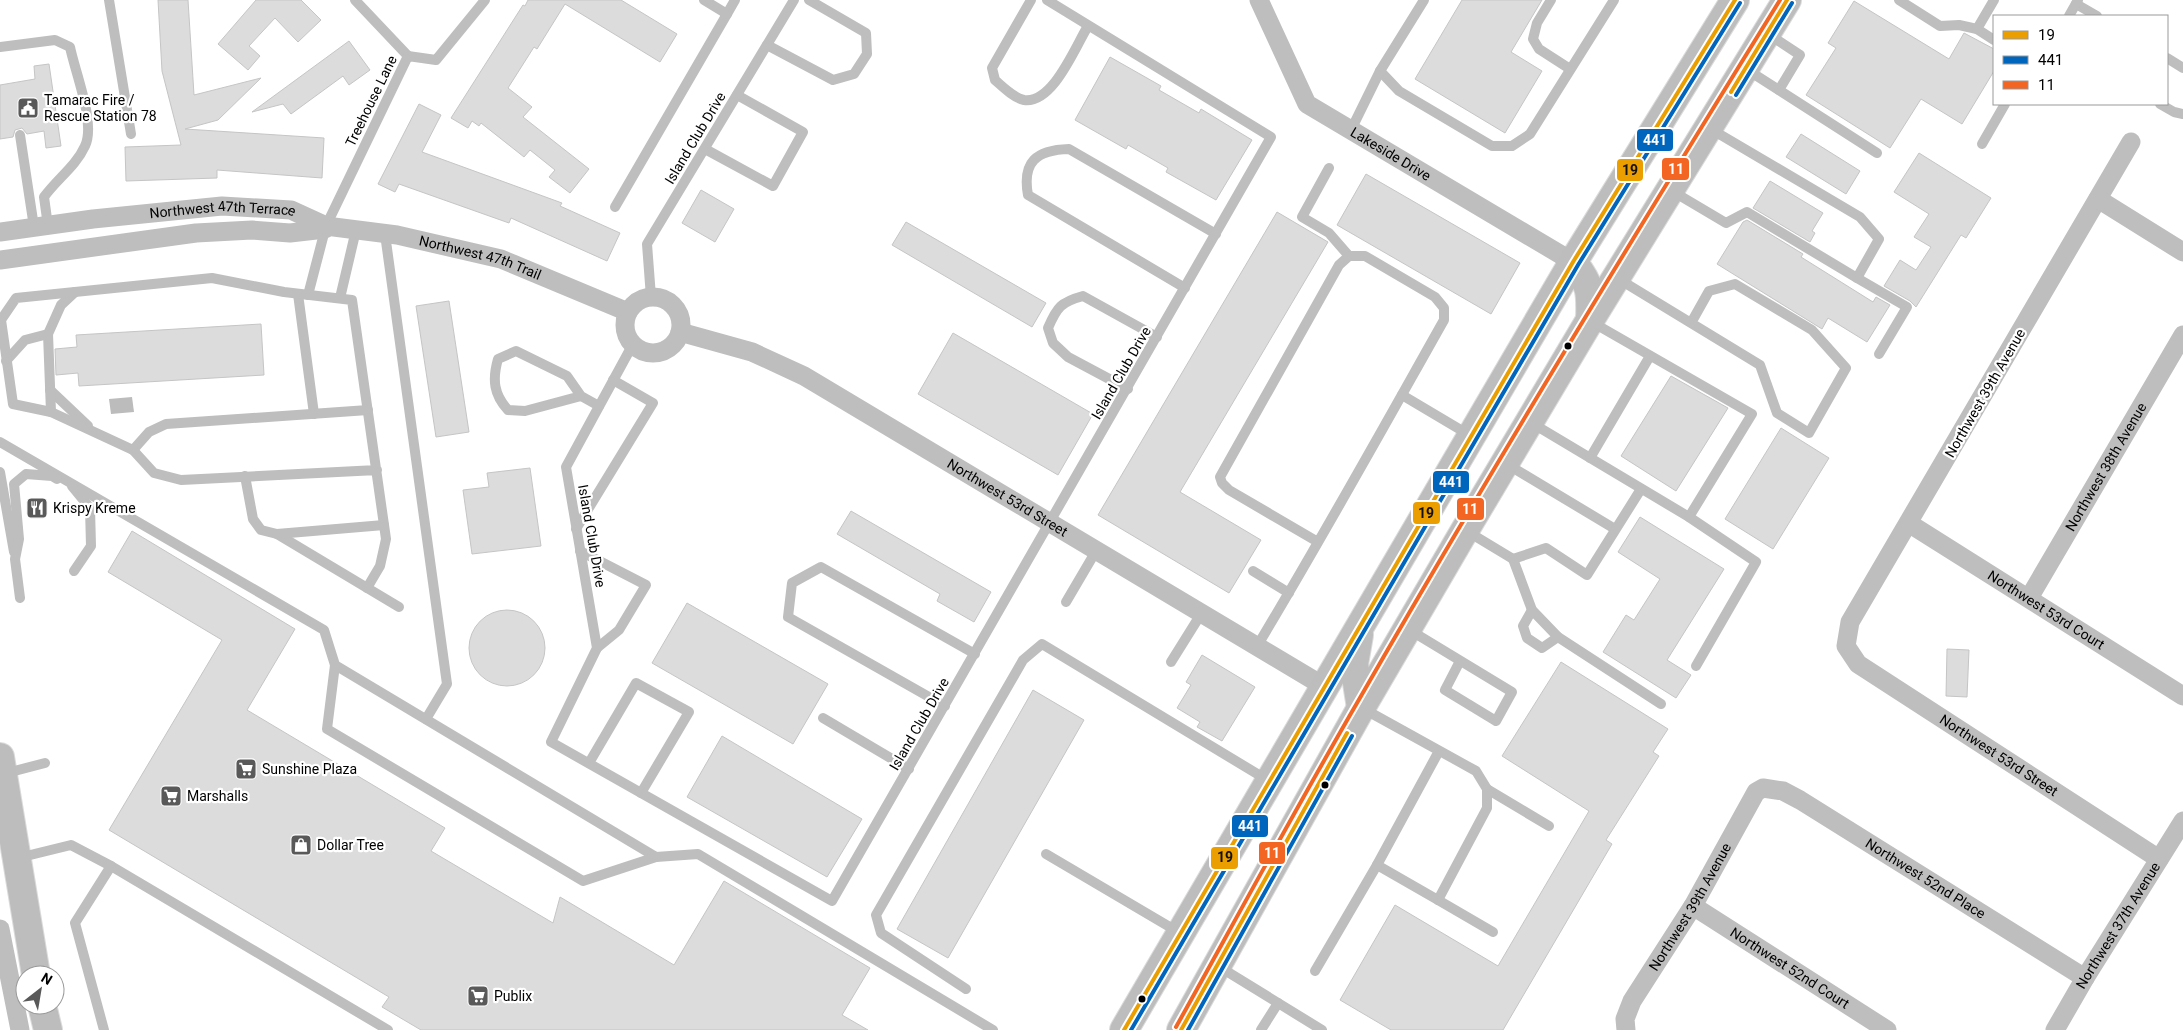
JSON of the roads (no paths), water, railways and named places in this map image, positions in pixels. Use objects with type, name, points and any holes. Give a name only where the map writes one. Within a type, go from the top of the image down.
[{"type":"main road","points":[[1181,1030],[1361,708],[1504,463],[1787,0]]},
{"type":"main road","points":[[1124,1030],[1325,687],[1360,623],[1573,262],[1730,2]]},
{"type":"main road","points":[[1573,262],[1586,279],[1591,292],[1590,320]]},
{"type":"main road","points":[[1360,623],[1354,664],[1361,708]]},
{"type":"main road","points":[[1325,687],[1336,703],[1339,725],[1332,762]]},
{"type":"main road","points":[[1,766],[8,852],[34,965]]},
{"type":"main road","points":[[44,1015],[48,1030]]},
{"type":"street","name":"Lakeside Drive","points":[[1259,0],[1307,104],[1573,262]]},
{"type":"street","name":"Northwest 39th Avenue","points":[[1846,646],[1850,622],[1910,524],[2131,142]]},
{"type":"street","points":[[2098,199],[2183,252]]},
{"type":"street","name":"Northwest 47th Terrace","points":[[0,232],[222,206],[291,210],[325,228]]},
{"type":"street","points":[[116,217],[118,243]]},
{"type":"street","name":"Northwest 47th Terrace","points":[[0,260],[196,233],[252,230],[290,233],[325,228]]},
{"type":"street","name":"Northwest 47th Trail","points":[[325,228],[385,234],[501,259],[628,312]]},
{"type":"street","points":[[651,297],[661,298],[673,305],[678,313],[680,332],[676,341],[660,352],[650,352],[633,344],[625,330],[628,312],[642,299],[651,297]]},
{"type":"street","name":"Northwest 53rd Street","points":[[680,332],[752,352],[804,376],[1256,648],[1325,687]]},
{"type":"street","name":"Northwest 38th Avenue","points":[[2029,598],[2183,335]]},
{"type":"street","name":"Northwest 53rd Court","points":[[1910,524],[2183,696]]},
{"type":"street","name":"Northwest 53rd Street","points":[[1846,646],[1858,664],[2158,859]]},
{"type":"street","name":"Northwest 39th Avenue","points":[[1626,1030],[1625,1019],[1632,1001],[1693,906],[1756,792],[1763,788]]},
{"type":"street","name":"Northwest 52nd Place","points":[[1763,788],[1778,790],[1800,800],[2085,978]]},
{"type":"street","name":"Northwest 37th Avenue","points":[[2055,1030],[2085,978],[2183,821]]},
{"type":"street","name":"Northwest 52nd Court","points":[[1693,906],[1887,1030]]},
{"type":"street","points":[[0,929],[20,1030]]},
{"type":"lane","points":[[109,0],[131,134]]},
{"type":"lane","points":[[355,0],[408,56]]},
{"type":"lane","name":"Treehouse Lane","points":[[303,294],[325,228],[408,56],[436,60],[485,0]]},
{"type":"lane","points":[[704,0],[727,14]]},
{"type":"lane","points":[[616,207],[735,0]]},
{"type":"lane","name":"Island Club Drive","points":[[651,297],[648,244],[794,0]]},
{"type":"lane","points":[[767,45],[832,80],[854,74],[867,54],[866,34],[809,0]]},
{"type":"lane","points":[[1031,0],[992,68],[995,80],[1022,100],[1036,99],[1050,90],[1088,26]]},
{"type":"lane","name":"Island Club Drive","points":[[633,344],[566,467],[597,648],[551,742],[832,901],[1271,138],[1046,0]]},
{"type":"lane","points":[[1351,130],[1380,71],[1424,0]]},
{"type":"lane","points":[[1551,0],[1537,23],[1533,39],[1539,49],[1570,69]]},
{"type":"lane","points":[[1380,71],[1399,91],[1492,146],[1512,146],[1530,134],[1614,0]]},
{"type":"lane","points":[[1899,0],[1940,26],[1959,25],[1977,29],[1993,39]]},
{"type":"lane","points":[[1977,29],[1993,0]]},
{"type":"lane","points":[[2070,15],[2077,2],[2096,15]]},
{"type":"lane","points":[[1767,33],[1800,54],[1779,90]]},
{"type":"lane","points":[[0,48],[55,40],[70,47],[90,129],[86,145],[44,198],[41,226]]},
{"type":"lane","points":[[2168,59],[2183,68]]},
{"type":"lane","points":[[1745,68],[1877,153]]},
{"type":"lane","points":[[705,148],[773,186],[804,132],[737,95]]},
{"type":"lane","points":[[1982,144],[2003,105]]},
{"type":"lane","points":[[2162,105],[2174,112],[2183,114]]},
{"type":"lane","points":[[1708,128],[1860,217],[1879,239],[1857,278]]},
{"type":"lane","points":[[20,135],[41,226]]},
{"type":"lane","points":[[1185,288],[1028,195],[1024,177],[1033,158],[1051,150],[1068,149],[1216,234]]},
{"type":"lane","points":[[1329,168],[1302,217],[1329,233],[1349,256]]},
{"type":"lane","points":[[1670,190],[1726,223],[1747,212],[1907,307],[1879,354]]},
{"type":"lane","points":[[340,298],[356,230]]},
{"type":"lane","points":[[385,234],[446,684],[426,719]]},
{"type":"lane","points":[[1256,648],[1289,593],[1402,395],[1444,320],[1444,308],[1435,297],[1365,256],[1349,256],[1339,265],[1220,477],[1222,483],[1229,490],[1318,542]]},
{"type":"lane","points":[[1616,277],[1691,323],[1760,365],[1777,414],[1809,433],[1846,368],[1812,330],[1735,284],[1709,291],[1691,323]]},
{"type":"lane","points":[[367,588],[380,566],[386,539],[352,300],[303,294],[212,278],[16,298],[1,320],[13,404],[51,412],[133,450],[154,473],[181,480],[376,470]]},
{"type":"lane","points":[[51,412],[48,334],[60,305],[75,292]]},
{"type":"lane","points":[[303,294],[314,414]]},
{"type":"lane","points":[[1128,389],[1068,356],[1053,343],[1048,328],[1055,311],[1066,300],[1084,296],[1157,337]]},
{"type":"lane","points":[[1590,320],[1752,414],[1689,518]]},
{"type":"lane","points":[[6,361],[25,340],[48,334]]},
{"type":"lane","points":[[581,396],[525,411],[508,410],[498,399],[493,376],[498,359],[516,351],[566,376],[581,396],[599,406]]},
{"type":"lane","points":[[1590,458],[1650,356]]},
{"type":"lane","points":[[576,529],[652,403],[613,380]]},
{"type":"lane","points":[[50,390],[96,434]]},
{"type":"lane","points":[[1402,395],[1471,436]]},
{"type":"lane","points":[[133,450],[149,432],[166,424],[368,410]]},
{"type":"lane","points":[[1529,422],[1689,518],[1756,562],[1696,666]]},
{"type":"lane","points":[[0,442],[324,630],[335,665],[327,730],[583,882],[656,856],[698,854],[994,1030]]},
{"type":"lane","points":[[1504,463],[1615,529]]},
{"type":"lane","points":[[0,472],[20,598]]},
{"type":"lane","points":[[15,559],[19,539],[14,484],[26,474],[52,476],[72,486],[90,508],[91,546],[74,571]]},
{"type":"lane","points":[[245,476],[253,520],[261,530],[277,534],[399,607]]},
{"type":"lane","points":[[1513,559],[1546,548],[1587,575],[1641,489]]},
{"type":"lane","points":[[277,534],[384,525]]},
{"type":"lane","points":[[1465,530],[1513,559],[1532,610],[1558,637],[1660,704]]},
{"type":"lane","points":[[580,551],[646,585],[620,630],[597,648]]},
{"type":"lane","points":[[1066,602],[1096,551]]},
{"type":"lane","points":[[945,706],[788,617],[792,583],[820,566],[975,654]]},
{"type":"lane","points":[[1253,571],[1289,593]]},
{"type":"lane","points":[[1532,610],[1522,626],[1527,638],[1542,648],[1558,637]]},
{"type":"lane","points":[[1171,662],[1201,614]]},
{"type":"lane","points":[[1407,629],[1512,692],[1496,721],[1445,690],[1460,661]]},
{"type":"lane","points":[[966,989],[902,949],[881,933],[876,915],[1023,660],[1042,644],[1270,781]]},
{"type":"lane","points":[[335,665],[656,856]]},
{"type":"lane","points":[[589,763],[636,682],[689,712],[641,793]]},
{"type":"lane","points":[[1361,708],[1476,771],[1487,790],[1487,808],[1438,900]]},
{"type":"lane","points":[[823,718],[909,768]]},
{"type":"lane","points":[[1315,971],[1439,751]]},
{"type":"lane","points":[[1,766],[45,764]]},
{"type":"lane","points":[[1487,790],[1550,826]]},
{"type":"lane","points":[[8,852],[71,845],[111,866],[388,1030]]},
{"type":"lane","points":[[1046,854],[1181,934]]},
{"type":"lane","points":[[1377,864],[1493,932]]},
{"type":"lane","points":[[104,1030],[75,923],[111,866]]},
{"type":"lane","points":[[1217,966],[1322,1030]]},
{"type":"lane","points":[[1261,1030],[1278,1003]]},
{"type":"place","name":"Tamarac Fire / Rescue Station 78","points":[[28,108]]},
{"type":"place","name":"Krispy Kreme","points":[[37,508]]},
{"type":"place","name":"Sunshine Plaza","points":[[246,769]]},
{"type":"place","name":"Marshalls","points":[[171,796]]},
{"type":"place","name":"Dollar Tree","points":[[301,845]]},
{"type":"place","name":"Publix","points":[[478,996]]}]
